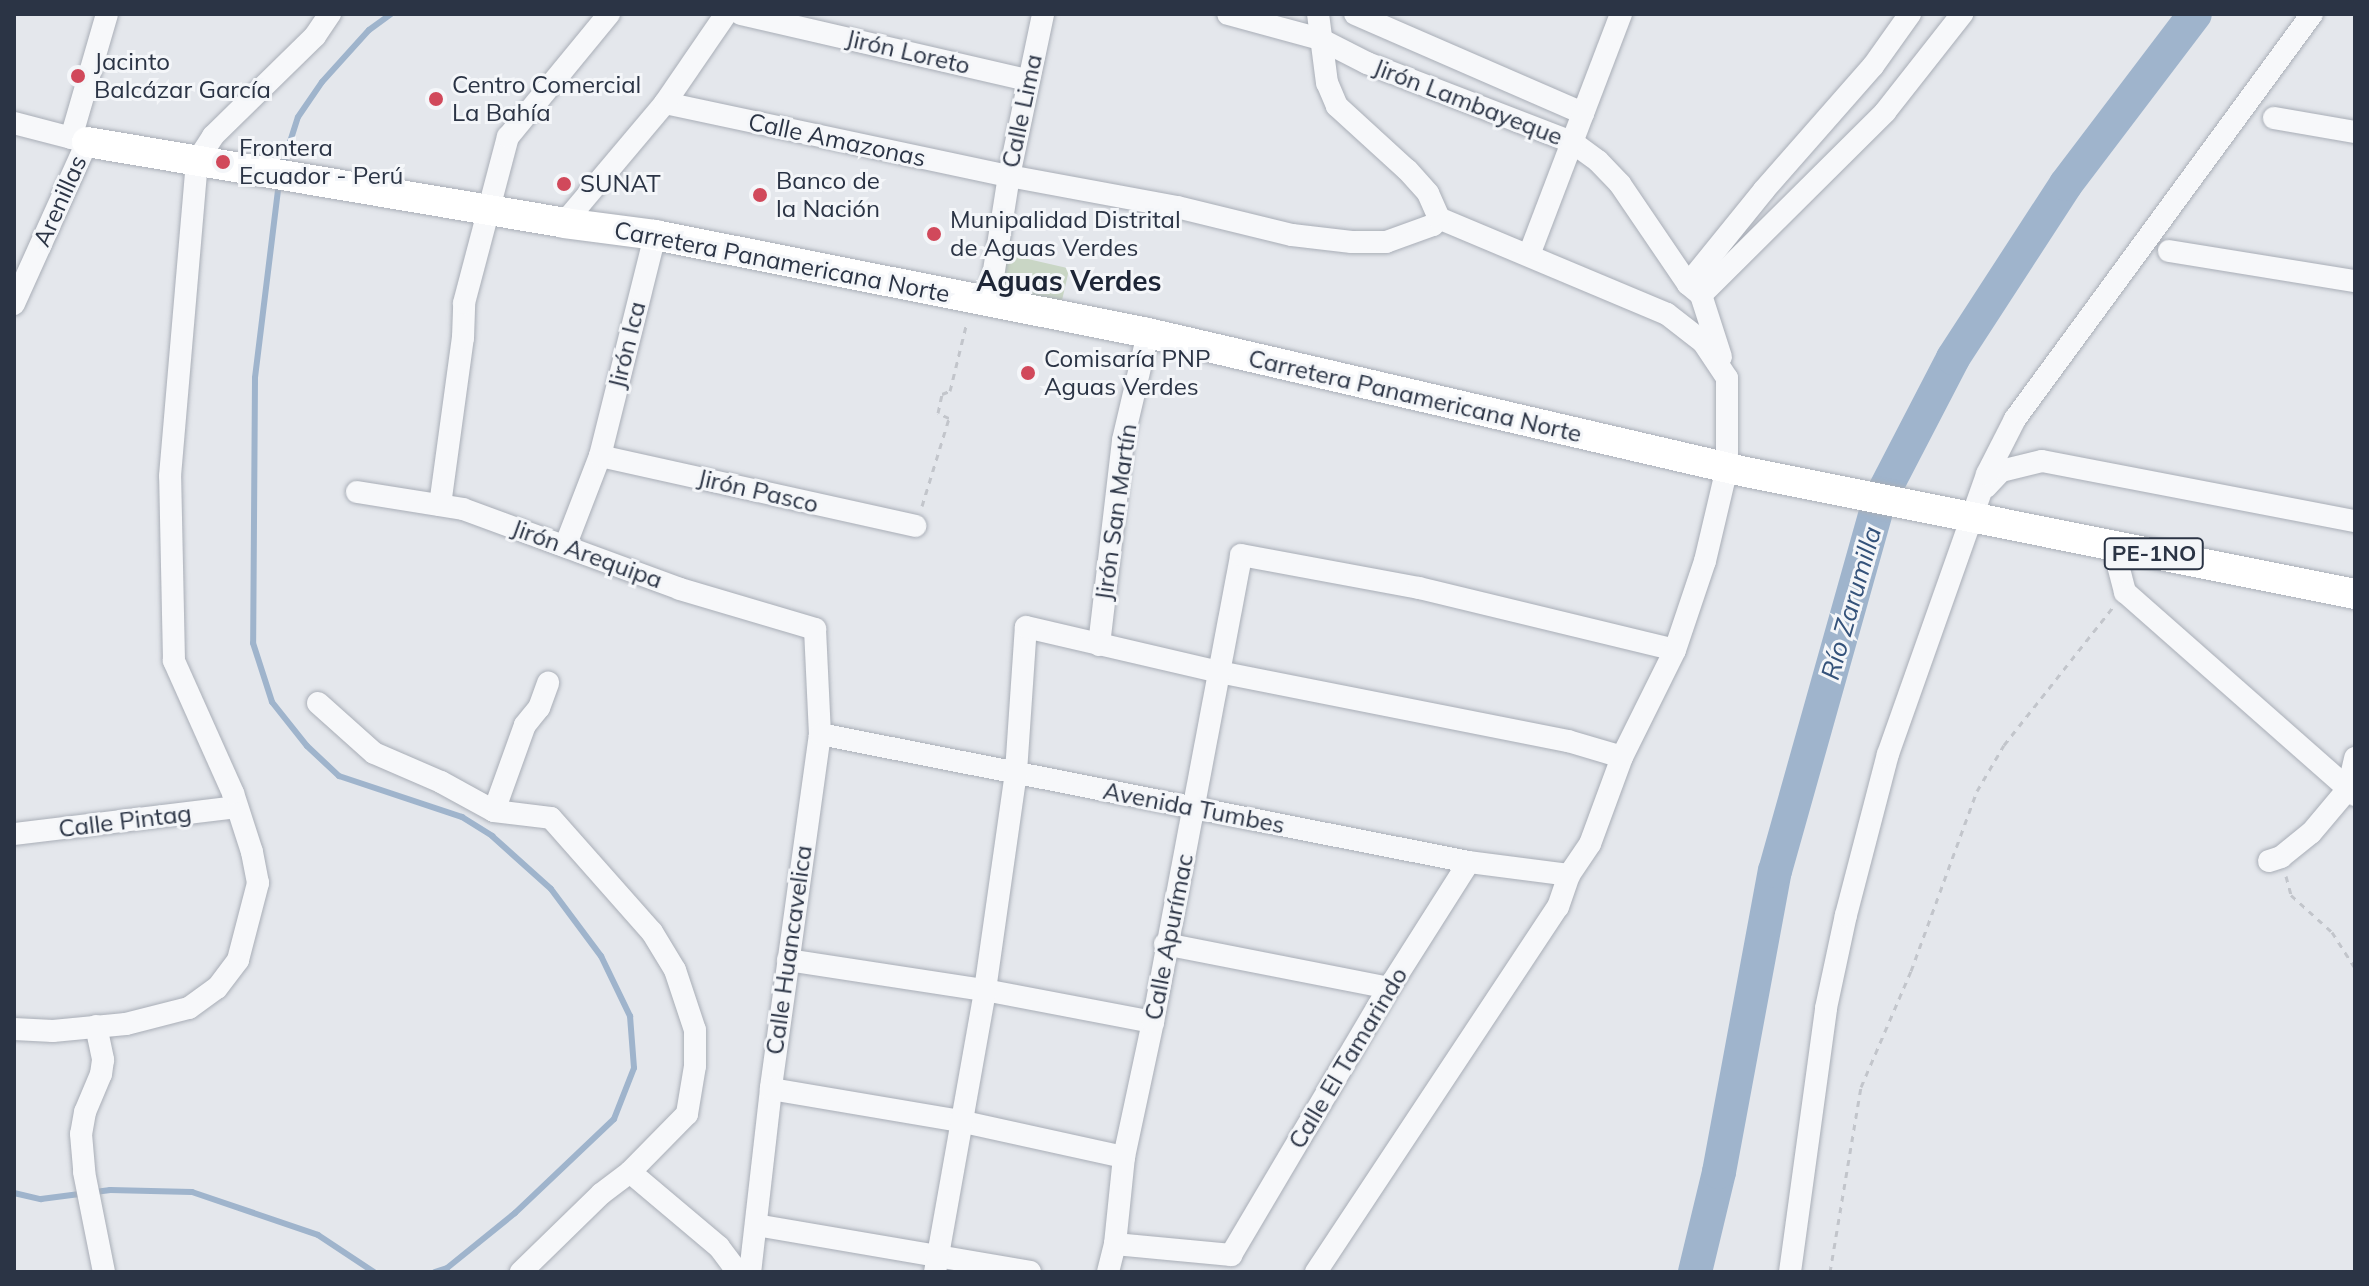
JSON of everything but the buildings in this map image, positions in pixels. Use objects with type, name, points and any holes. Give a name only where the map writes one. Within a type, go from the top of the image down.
[{"type":"main road","name":"Carretera Panamericana Norte","points":[[79,140],[491,211],[655,235],[1148,333],[1737,470],[1969,508],[2113,546],[2355,594]]},
{"type":"street","name":"Arenillas","points":[[14,304],[79,140],[107,14]]},
{"type":"street","points":[[14,1029],[53,1031],[126,1024],[189,1008],[217,988],[238,960],[258,883],[252,852],[236,807],[174,661],[170,476],[213,136],[315,36],[330,14]]},
{"type":"street","points":[[440,505],[463,338],[464,303],[491,211],[508,137],[609,14]]},
{"type":"street","points":[[564,223],[665,103],[726,14]]},
{"type":"street","name":"Jirón Loreto","points":[[741,14],[1028,80]]},
{"type":"street","name":"Calle Lima","points":[[981,301],[1043,14]]},
{"type":"street","name":"Jirón Lambayeque","points":[[1228,14],[1320,39],[1367,63],[1572,142],[1598,161],[1620,184],[1695,289],[1727,378],[1737,470],[1675,650],[1622,757],[1590,844],[1569,875],[1558,907],[1316,1272]]},
{"type":"street","points":[[1318,14],[1327,83],[1337,106],[1428,193],[1439,218],[1667,314],[1703,342],[1727,378]]},
{"type":"street","points":[[1355,14],[1583,113]]},
{"type":"street","points":[[1529,255],[1621,14]]},
{"type":"street","points":[[1695,289],[1764,190],[1873,66],[1910,14]]},
{"type":"street","points":[[1695,289],[1885,112],[1962,14]]},
{"type":"street","points":[[1790,1272],[1826,1008],[1846,915],[1888,754],[1969,508],[2015,419],[2312,14]]},
{"type":"street","name":"Calle Amazonas","points":[[665,103],[1009,176],[1177,207],[1292,235],[1352,242],[1386,242],[1433,225],[1439,218]]},
{"type":"street","points":[[2274,118],[2355,132]]},
{"type":"street","points":[[14,123],[79,140]]},
{"type":"street","name":"Jirón Ica","points":[[566,544],[600,456],[655,235]]},
{"type":"street","points":[[2169,251],[2355,281]]},
{"type":"street","name":"Jirón San Martín","points":[[1099,645],[1123,440],[1148,333]]},
{"type":"street","name":"Jirón Pasco","points":[[600,456],[915,526]]},
{"type":"street","points":[[1969,508],[2001,471],[2042,461],[2355,521]]},
{"type":"street","name":"Jirón Arequipa","points":[[357,492],[463,509],[566,544],[680,589],[815,629]]},
{"type":"street","points":[[2113,546],[2125,592],[2352,792]]},
{"type":"street","name":"Calle Apurímac","points":[[1108,1272],[1115,1244],[1124,1157],[1153,1022],[1165,944],[1241,555],[1419,588],[1675,650]]},
{"type":"street","points":[[936,1264],[985,990],[1016,772],[1026,627],[1219,672],[1568,741],[1622,757]]},
{"type":"street","name":"Calle Huancavelica","points":[[750,1272],[771,1089],[820,734],[815,629]]},
{"type":"street","points":[[494,811],[525,725],[539,708],[548,683]]},
{"type":"street","points":[[318,703],[374,753],[441,782],[494,811],[551,818],[652,932],[675,970],[695,1030],[695,1066],[687,1114],[630,1172],[601,1194],[553,1245],[521,1272]]},
{"type":"street","name":"Avenida Tumbes","points":[[820,734],[1469,862],[1569,875]]},
{"type":"street","points":[[2275,859],[2311,833],[2352,792],[2355,758]]},
{"type":"street","name":"Calle Pintag","points":[[14,834],[236,807]]},
{"type":"street","name":"Calle El Tamarindo","points":[[1115,1244],[1231,1255],[1389,988],[1469,862]]},
{"type":"street","points":[[1165,944],[1389,988]]},
{"type":"street","points":[[788,960],[985,990],[1153,1022]]},
{"type":"street","points":[[96,1026],[103,1060],[81,1134],[84,1172],[104,1272]]},
{"type":"street","points":[[771,1089],[960,1121],[1124,1157]]},
{"type":"street","points":[[630,1172],[719,1247],[738,1272]]},
{"type":"street","points":[[756,1225],[936,1264],[1030,1272]]},
{"type":"path","points":[[915,526],[949,418],[938,413],[942,394],[950,391],[981,301]]},
{"type":"path","points":[[1830,1272],[1861,1087],[1911,971],[1977,791],[2004,745],[2125,592]]},
{"type":"path","points":[[2275,859],[2291,895],[2332,932],[2355,968]]},
{"type":"green space","points":[[1006,254],[1069,269],[1060,308],[997,293]]},
{"type":"waterway","points":[[282,167],[298,117],[322,82],[369,30],[391,14]]},
{"type":"waterway","name":"Río Zarumilla","points":[[1695,1272],[1719,1172],[1775,871],[1879,501],[1953,358],[2066,184],[2195,14]]},
{"type":"waterway","points":[[279,182],[255,378],[253,643],[272,702],[307,746],[339,776],[462,817],[492,836],[551,889],[601,956],[630,1016],[634,1068],[614,1119],[515,1213],[447,1268],[435,1272]]},
{"type":"waterway","points":[[14,1193],[41,1199],[110,1190],[192,1192],[318,1235],[374,1272]]},
{"type":"place","name":"Jacinto Balcázar García","points":[[78,76]]},
{"type":"place","name":"Centro Comercial La Bahía","points":[[436,99]]},
{"type":"place","name":"Frontera Ecuador - Perú","points":[[223,162]]},
{"type":"place","name":"SUNAT","points":[[564,184]]},
{"type":"place","name":"Banco de la Nación","points":[[760,195]]},
{"type":"place","name":"Munipalidad Distrital de Aguas Verdes","points":[[934,234]]},
{"type":"place","name":"Comisaría PNP Aguas Verdes","points":[[1028,373]]},
{"type":"district","name":"Aguas Verdes","points":[[1069,281]]}]
